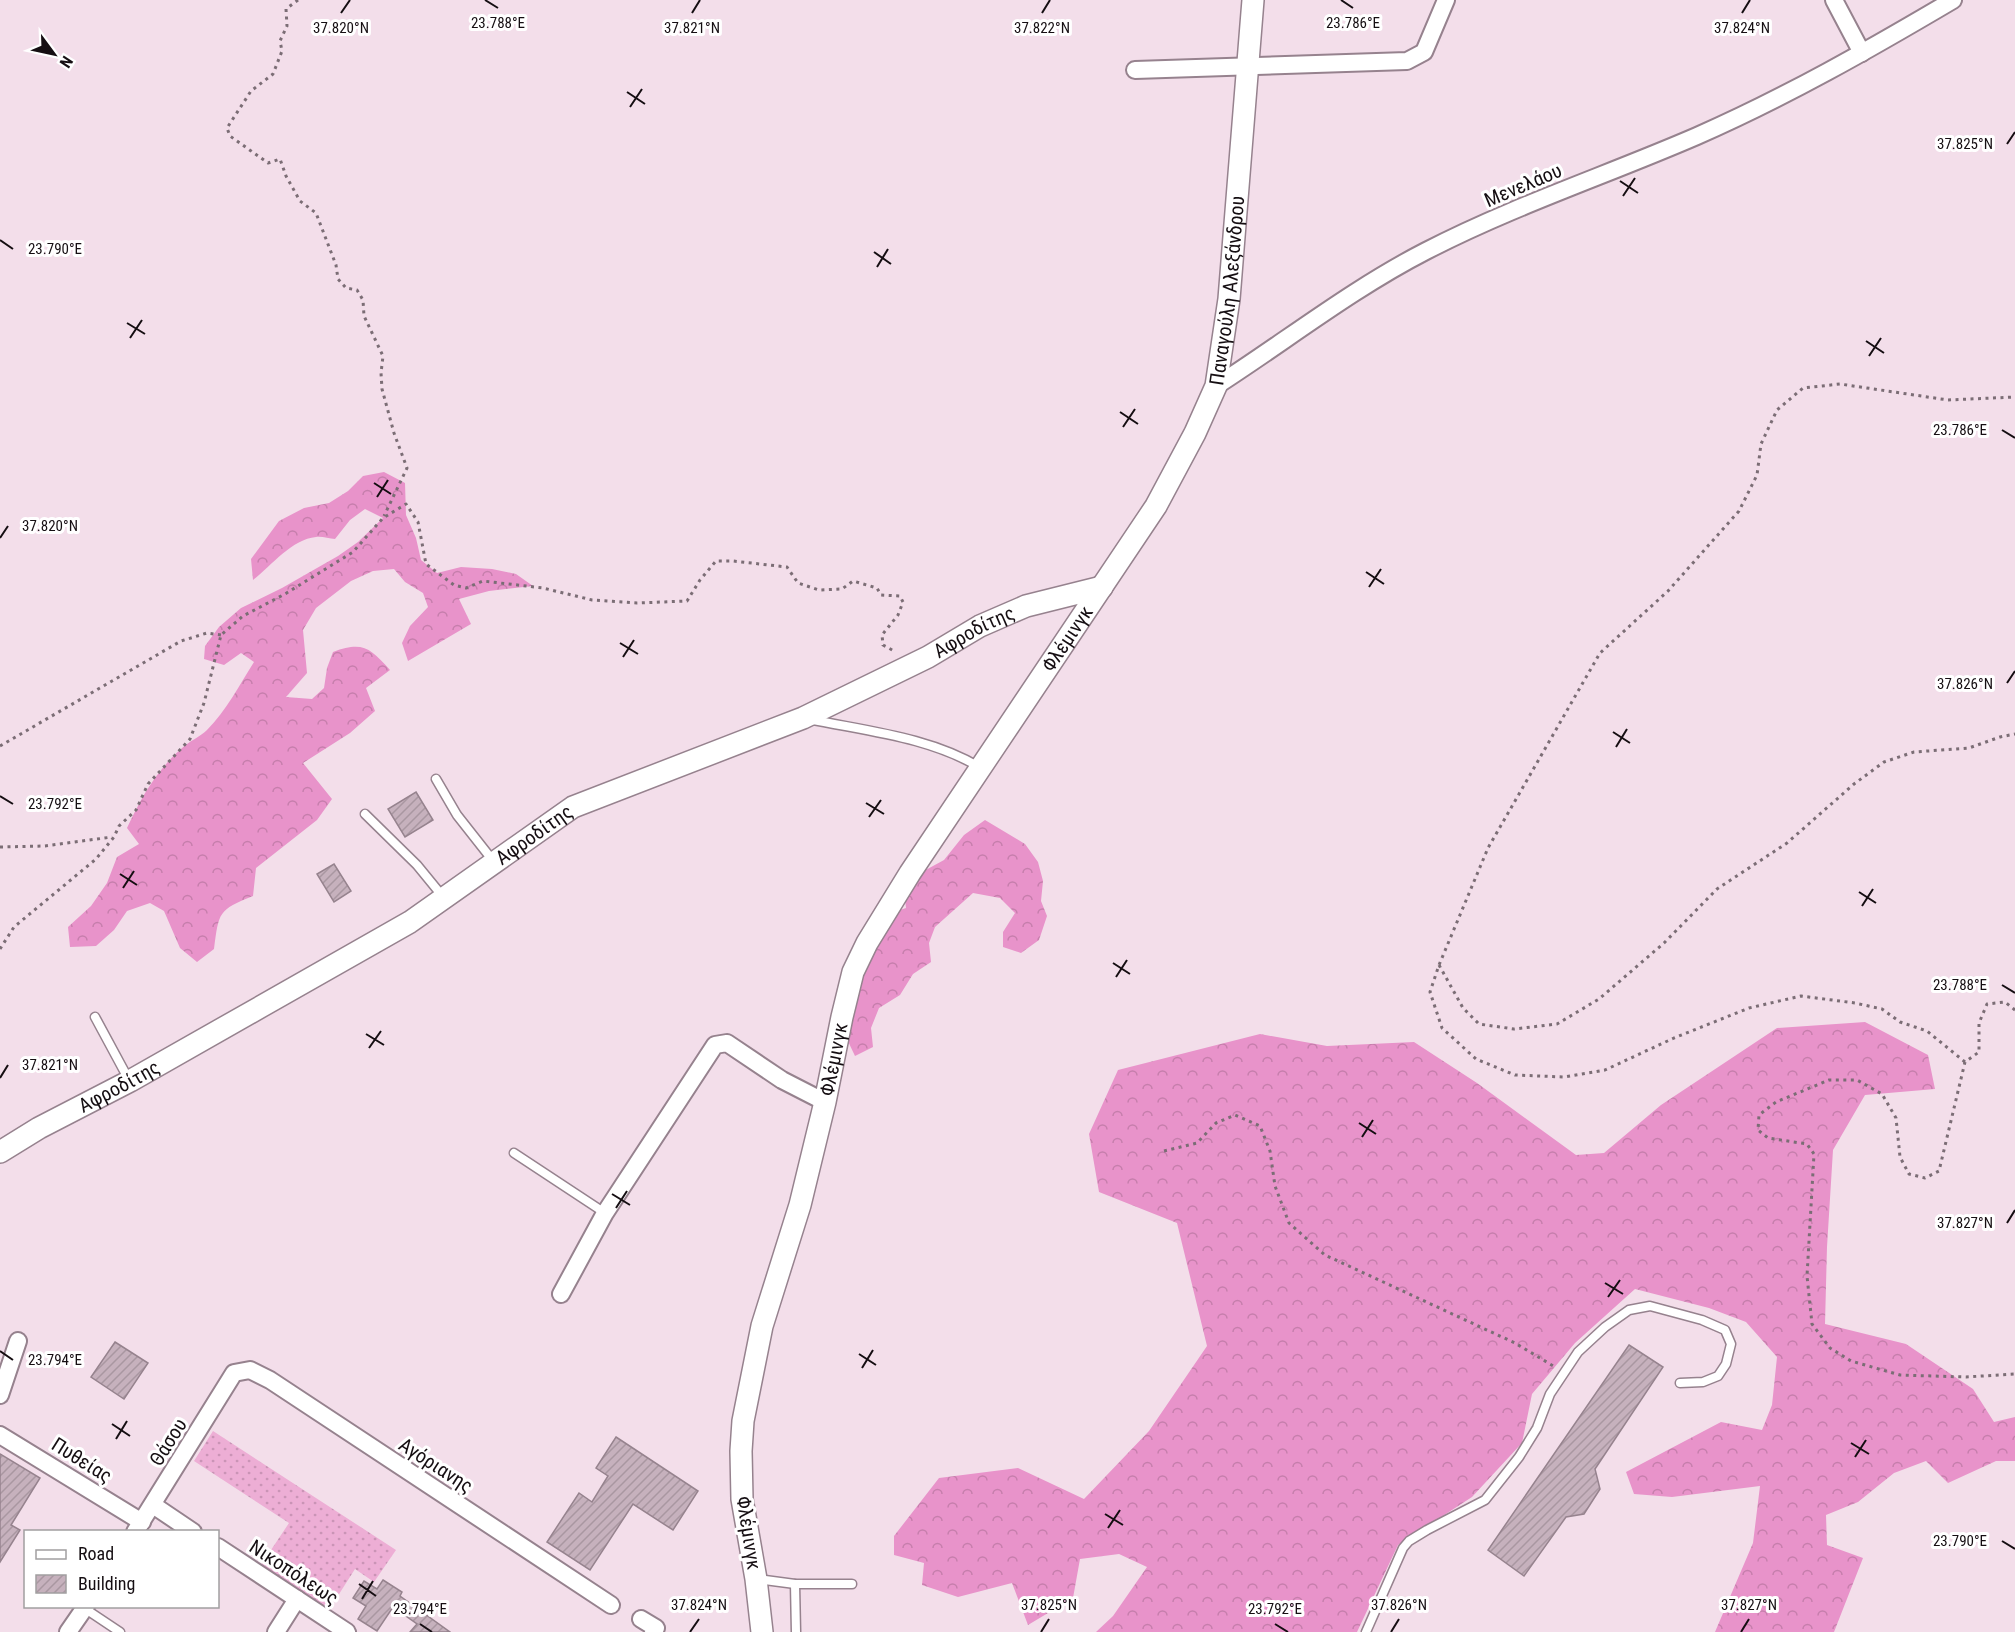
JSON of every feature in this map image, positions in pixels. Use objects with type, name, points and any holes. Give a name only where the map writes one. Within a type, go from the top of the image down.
[{"type":"street","name":"Παναγούλη Αλεξάνδρου","points":[[1124,557],[1179,464],[1216,386],[1229,299],[1253,0]]},
{"type":"street","points":[[1135,70],[1407,61],[1424,52],[1446,0]]},
{"type":"street","points":[[1834,0],[1862,53]]},
{"type":"street","name":"Μενελάου","points":[[1216,386],[1351,295],[1425,251],[1699,135],[1862,53],[1953,0]]},
{"type":"street","name":"Φλέμινγκ","points":[[762,1632],[756,1579],[742,1499],[743,1421],[762,1326],[800,1205],[853,972],[867,943],[904,883],[1124,557]]},
{"type":"street","name":"Αφροδίτης","points":[[0,1152],[39,1128],[130,1081],[411,922],[573,807],[803,718],[928,657],[980,626],[1026,606],[1102,587]]},
{"type":"street","points":[[561,1294],[605,1213],[715,1045],[721,1042],[727,1043],[782,1080],[825,1102]]},
{"type":"street","points":[[0,1395],[18,1341]]},
{"type":"street","name":"Αγόριανης","points":[[234,1373],[249,1370],[270,1380],[611,1605]]},
{"type":"street","name":"Θάσου","points":[[139,1527],[234,1373]]},
{"type":"street","name":"Πυθείας","points":[[0,1435],[139,1527]]},
{"type":"street","points":[[153,1505],[190,1530]]},
{"type":"street","name":"Νικοπόλεως","points":[[219,1548],[346,1632]]},
{"type":"street","points":[[276,1632],[297,1599]]},
{"type":"street","points":[[69,1632],[84,1608]]},
{"type":"street","points":[[641,1619],[656,1629],[653,1632]]},
{"type":"lane","points":[[803,718],[906,739],[969,761],[981,768]]},
{"type":"lane","points":[[436,779],[457,815],[495,863]]},
{"type":"lane","points":[[366,813],[417,865],[444,898]]},
{"type":"lane","points":[[95,1017],[130,1081]]},
{"type":"lane","points":[[514,1154],[605,1213]]},
{"type":"lane","points":[[1366,1632],[1403,1548],[1409,1541],[1427,1530],[1485,1500],[1519,1457],[1537,1428],[1550,1394],[1564,1372],[1578,1352],[1605,1327],[1629,1310],[1650,1306],[1702,1320],[1725,1330],[1731,1344],[1726,1364],[1718,1376],[1703,1382],[1680,1383]]},
{"type":"lane","points":[[756,1579],[795,1584],[852,1584]]},
{"type":"lane","points":[[795,1584],[796,1632]]},
{"type":"lane","points":[[86,1608],[120,1632]]},
{"type":"path","points":[[298,0],[286,9],[287,26],[280,41],[282,51],[273,74],[250,91],[227,128],[230,136],[268,163],[280,159],[286,176],[300,201],[316,213],[336,266],[338,279],[346,288],[357,290],[363,300],[364,316],[383,356],[382,389],[394,433],[407,468],[383,518]]},
{"type":"path","points":[[1965,1062],[1927,1031],[1900,1022],[1882,1009],[1801,996],[1749,1008],[1674,1038],[1605,1070],[1564,1077],[1515,1075],[1476,1059],[1442,1028],[1430,992],[1438,965],[1488,848],[1600,653],[1668,591],[1738,511],[1758,475],[1761,444],[1777,410],[1803,388],[1840,384],[1948,400],[2015,397]]},
{"type":"path","points":[[0,949],[14,927],[96,859],[114,837],[119,826],[136,810],[148,784],[190,740],[204,704],[221,635],[243,616],[285,594],[352,552],[383,518],[406,504],[418,522],[426,564],[454,585],[466,588],[483,581],[543,588],[592,600],[637,603],[687,602],[700,580],[716,561],[787,567],[798,583],[819,590],[842,589],[853,581],[877,588],[881,595],[900,596],[903,602],[898,615],[882,635],[883,645],[893,651],[901,651]]},
{"type":"path","points":[[0,746],[181,640],[207,633],[221,635]]},
{"type":"path","points":[[1438,965],[1463,1008],[1479,1023],[1514,1029],[1557,1024],[1599,999],[1664,943],[1717,890],[1786,843],[1854,784],[1884,762],[1914,752],[1969,748],[2015,734]]},
{"type":"path","points":[[0,847],[45,846],[114,837]]},
{"type":"path","points":[[2015,1010],[2005,1002],[1987,1004],[1979,1023],[1979,1052],[1965,1062],[1939,1171],[1925,1178],[1909,1174],[1900,1157],[1896,1118],[1882,1094],[1857,1080],[1829,1080],[1776,1102],[1759,1115],[1758,1130],[1768,1138],[1807,1144],[1814,1154],[1807,1276],[1812,1324],[1830,1347],[1851,1360],[1900,1375],[1966,1377],[2015,1374]]},
{"type":"path","points":[[1164,1151],[1197,1143],[1216,1123],[1235,1115],[1260,1126],[1270,1151],[1275,1186],[1289,1223],[1324,1255],[1515,1343],[1564,1372]]},
{"type":"shaded area","points":[[213,1431],[396,1550],[374,1582],[355,1569],[327,1613],[259,1568],[289,1523],[194,1461]]},
{"type":"green space","points":[[384,472],[405,483],[406,515],[416,538],[421,560],[437,573],[461,567],[492,569],[516,574],[533,586],[489,591],[459,599],[471,624],[408,661],[402,643],[410,626],[428,607],[423,593],[405,582],[394,569],[373,571],[351,581],[316,608],[303,630],[307,673],[286,697],[312,699],[324,688],[327,668],[333,652],[343,649],[359,647],[365,649],[377,656],[390,670],[366,688],[375,711],[350,733],[303,763],[332,799],[317,820],[256,868],[253,896],[233,905],[222,914],[217,927],[214,949],[197,962],[180,948],[164,911],[150,903],[127,911],[114,930],[96,946],[70,947],[68,927],[91,906],[107,883],[117,857],[139,844],[127,828],[150,786],[172,757],[214,723],[254,662],[241,653],[224,665],[204,659],[205,646],[219,627],[241,608],[338,556],[358,542],[383,518],[365,509],[350,520],[335,539],[316,537],[299,543],[282,554],[253,580],[251,559],[279,521],[304,508],[329,503],[348,491],[363,476]]},
{"type":"green space","points":[[985,820],[1025,844],[1038,862],[1043,881],[1041,901],[1047,916],[1039,940],[1021,953],[1003,947],[1003,932],[1015,913],[1000,898],[973,893],[935,927],[929,943],[931,962],[913,974],[900,995],[879,1008],[871,1028],[873,1047],[855,1056],[845,1035],[849,1009],[861,986],[865,965],[891,913],[906,908],[905,899],[911,878],[944,860],[964,835]]},
{"type":"green space","points":[[1865,1022],[1928,1055],[1935,1089],[1865,1095],[1833,1150],[1825,1324],[1906,1344],[1973,1389],[1994,1422],[2015,1417],[2015,1461],[1996,1461],[1948,1483],[1926,1461],[1894,1473],[1858,1502],[1826,1515],[1827,1545],[1863,1558],[1834,1632],[1715,1632],[1753,1543],[1760,1486],[1672,1497],[1634,1494],[1626,1472],[1721,1422],[1762,1430],[1772,1405],[1777,1357],[1746,1322],[1709,1308],[1635,1289],[1575,1343],[1532,1394],[1522,1443],[1472,1497],[1398,1545],[1357,1632],[1096,1632],[1113,1616],[1147,1567],[1119,1554],[1080,1559],[1073,1598],[1028,1625],[1012,1583],[958,1597],[922,1585],[924,1563],[894,1555],[894,1536],[939,1478],[1018,1468],[1084,1499],[1149,1431],[1207,1346],[1177,1223],[1099,1192],[1089,1134],[1118,1070],[1260,1034],[1327,1046],[1414,1042],[1477,1083],[1576,1155],[1604,1153],[1661,1105],[1777,1028]]},
{"type":"building","points":[[416,792],[433,820],[405,837],[388,809]]},
{"type":"building","points":[[334,864],[351,891],[334,902],[317,874]]},
{"type":"building","points":[[115,1342],[148,1363],[124,1399],[91,1377]]},
{"type":"building","points":[[1629,1345],[1663,1367],[1595,1469],[1600,1489],[1584,1514],[1566,1517],[1524,1576],[1488,1550]]},
{"type":"building","points":[[616,1437],[698,1491],[673,1530],[633,1504],[590,1570],[547,1542],[579,1493],[592,1502],[608,1476],[596,1468]]},
{"type":"building","points":[[0,1454],[40,1478],[11,1525],[20,1530],[0,1562]]},
{"type":"building","points":[[383,1580],[402,1592],[400,1596],[450,1632],[410,1632],[417,1624],[393,1607],[377,1631],[358,1619],[366,1606],[353,1598],[364,1581],[377,1589]]}]
